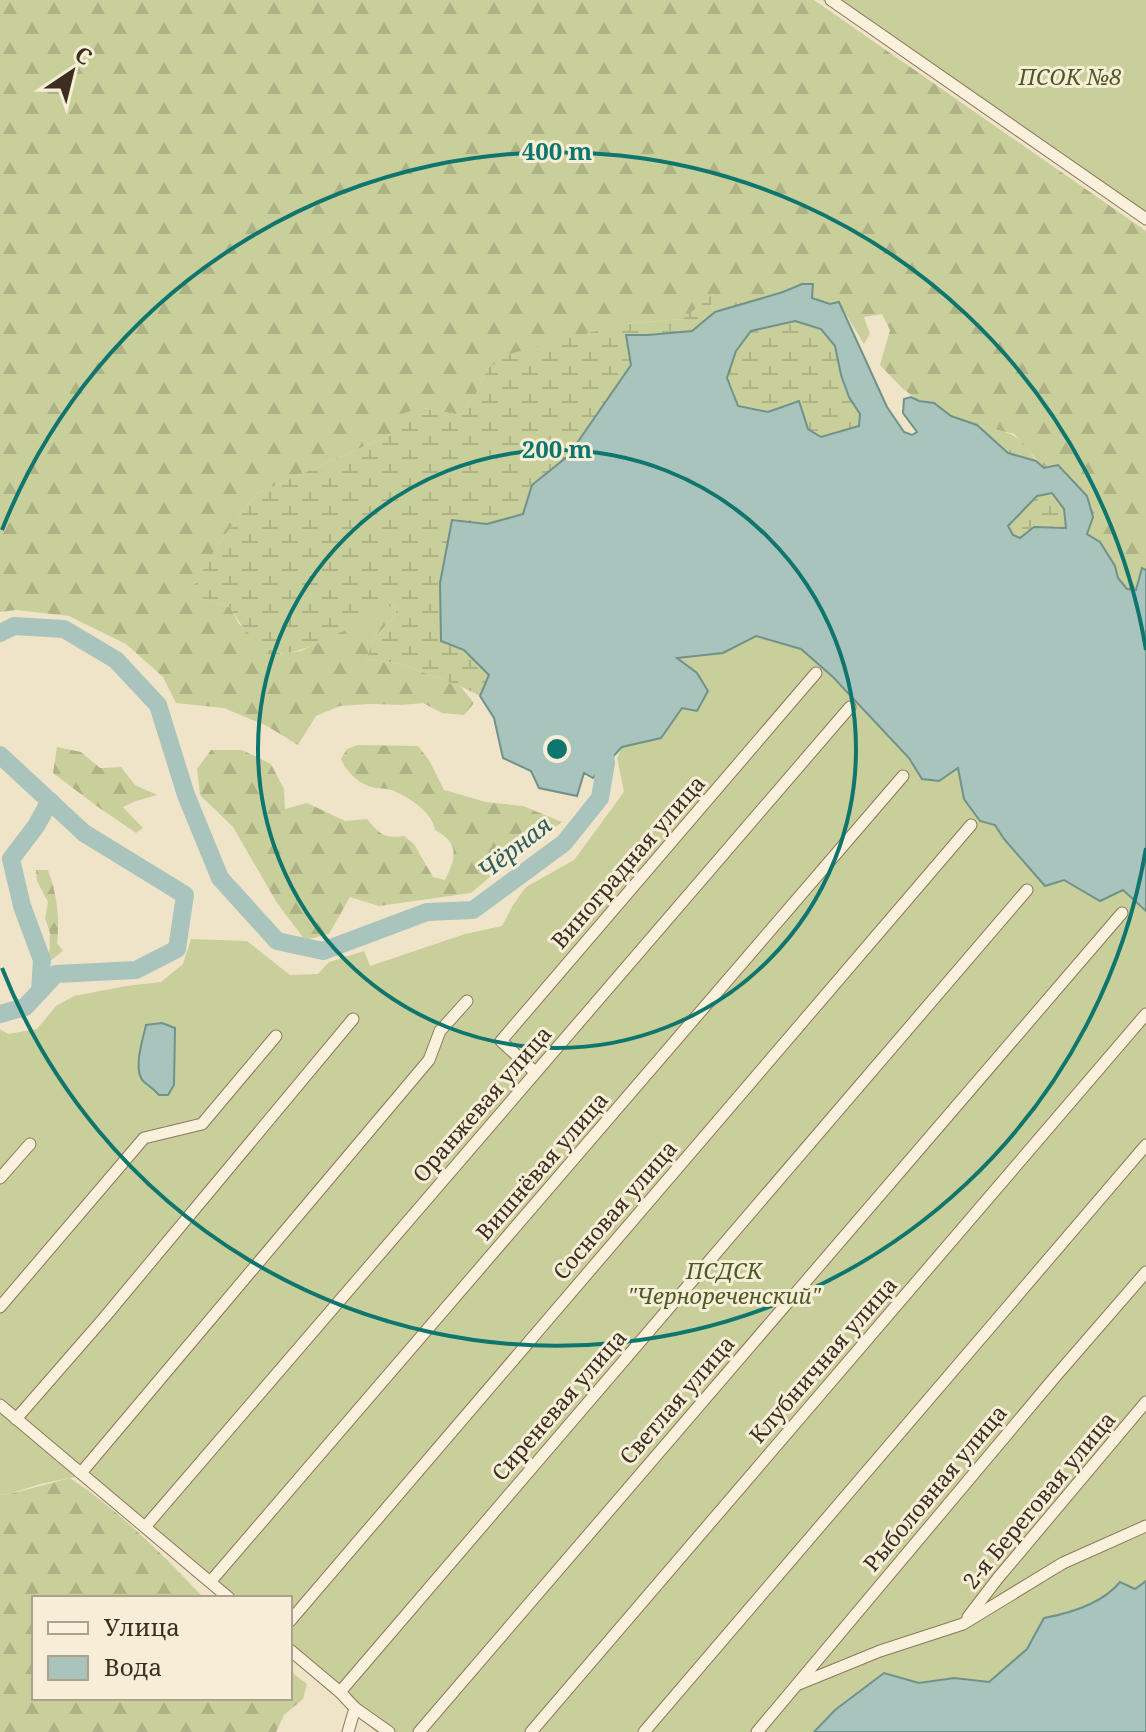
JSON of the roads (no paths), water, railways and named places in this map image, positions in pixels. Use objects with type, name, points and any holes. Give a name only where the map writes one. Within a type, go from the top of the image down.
[{"type":"street","points":[[831,0],[1146,219]]},
{"type":"street","name":"Виноградная улица","points":[[535,1072],[501,1041],[816,673]]},
{"type":"street","name":"Оранжевая улица","points":[[145,1527],[850,707]]},
{"type":"street","name":"Вишнёвая улица","points":[[211,1581],[903,776]]},
{"type":"street","name":"Сосновая улица","points":[[292,1619],[971,825]]},
{"type":"street","name":"Сиреневая улица","points":[[340,1692],[1027,890]]},
{"type":"street","name":"Светлая улица","points":[[419,1732],[1122,913]]},
{"type":"street","points":[[81,1473],[429,1060],[440,1031],[467,1001]]},
{"type":"street","name":"Клубничная улица","points":[[531,1732],[1146,1014]]},
{"type":"street","points":[[16,1419],[353,1019]]},
{"type":"street","points":[[0,1307],[144,1138],[202,1124],[276,1036]]},
{"type":"street","points":[[0,1178],[30,1144]]},
{"type":"street","points":[[644,1732],[1146,1145]]},
{"type":"street","name":"Рыболовная улица","points":[[757,1732],[1146,1272]]},
{"type":"street","name":"2-я Береговая улица","points":[[963,1624],[1146,1402]]},
{"type":"street","points":[[0,1405],[227,1596]]},
{"type":"street","points":[[798,1685],[880,1651],[963,1624],[1063,1563],[1146,1526]]},
{"type":"street","points":[[292,1652],[355,1708],[389,1732]]},
{"type":"street","points":[[348,1732],[355,1708]]},
{"type":"water","points":[[802,284],[813,284],[812,298],[830,304],[839,302],[887,407],[904,432],[912,435],[917,432],[903,413],[904,399],[911,397],[934,403],[951,416],[977,425],[1008,453],[1036,461],[1044,468],[1058,465],[1087,496],[1093,517],[1087,534],[1100,542],[1127,589],[1136,590],[1142,568],[1146,570],[1146,911],[1123,890],[1100,901],[1064,880],[1045,886],[995,825],[980,821],[964,799],[958,768],[939,781],[922,779],[909,758],[833,677],[801,649],[756,636],[723,653],[677,658],[697,673],[708,691],[697,711],[682,708],[661,738],[622,747],[593,778],[584,773],[577,796],[539,788],[531,771],[503,758],[494,718],[480,696],[489,675],[464,650],[441,641],[440,583],[452,520],[487,524],[523,514],[532,485],[568,456],[631,365],[626,335],[692,331],[715,312]],"holes":[[[795,321],[821,329],[835,346],[849,397],[860,414],[859,426],[821,437],[808,429],[799,401],[768,412],[738,406],[727,378],[736,351],[751,331]],[[1052,493],[1064,509],[1066,528],[1034,527],[1020,538],[1013,535],[1008,526],[1037,496]]]},
{"type":"water","points":[[162,1023],[175,1028],[174,1085],[168,1095],[159,1095],[144,1082],[139,1070],[146,1025]]},
{"type":"water","points":[[1146,1581],[1146,1732],[814,1732],[835,1710],[884,1673],[919,1683],[954,1678],[989,1682],[1027,1649],[1044,1618],[1095,1602],[1120,1582],[1135,1589]]},
{"type":"waterway","name":"Чёрная","points":[[0,633],[14,626],[64,629],[116,660],[158,705],[186,795],[220,878],[277,941],[323,951],[427,912],[473,910],[564,843],[600,798],[606,763],[604,742]]},
{"type":"waterway","name":"Чёрная","points":[[0,755],[84,833],[185,895],[177,949],[136,970],[56,974],[25,1007],[0,1014]]},
{"type":"waterway","points":[[40,991],[42,960],[22,906],[11,859],[50,801]]},
{"type":"park label","name":"ПСОК №8","points":[[1070,77]]},
{"type":"park label","name":"ПСДСК \"Чернореченский\"","points":[[724,1284]]}]
